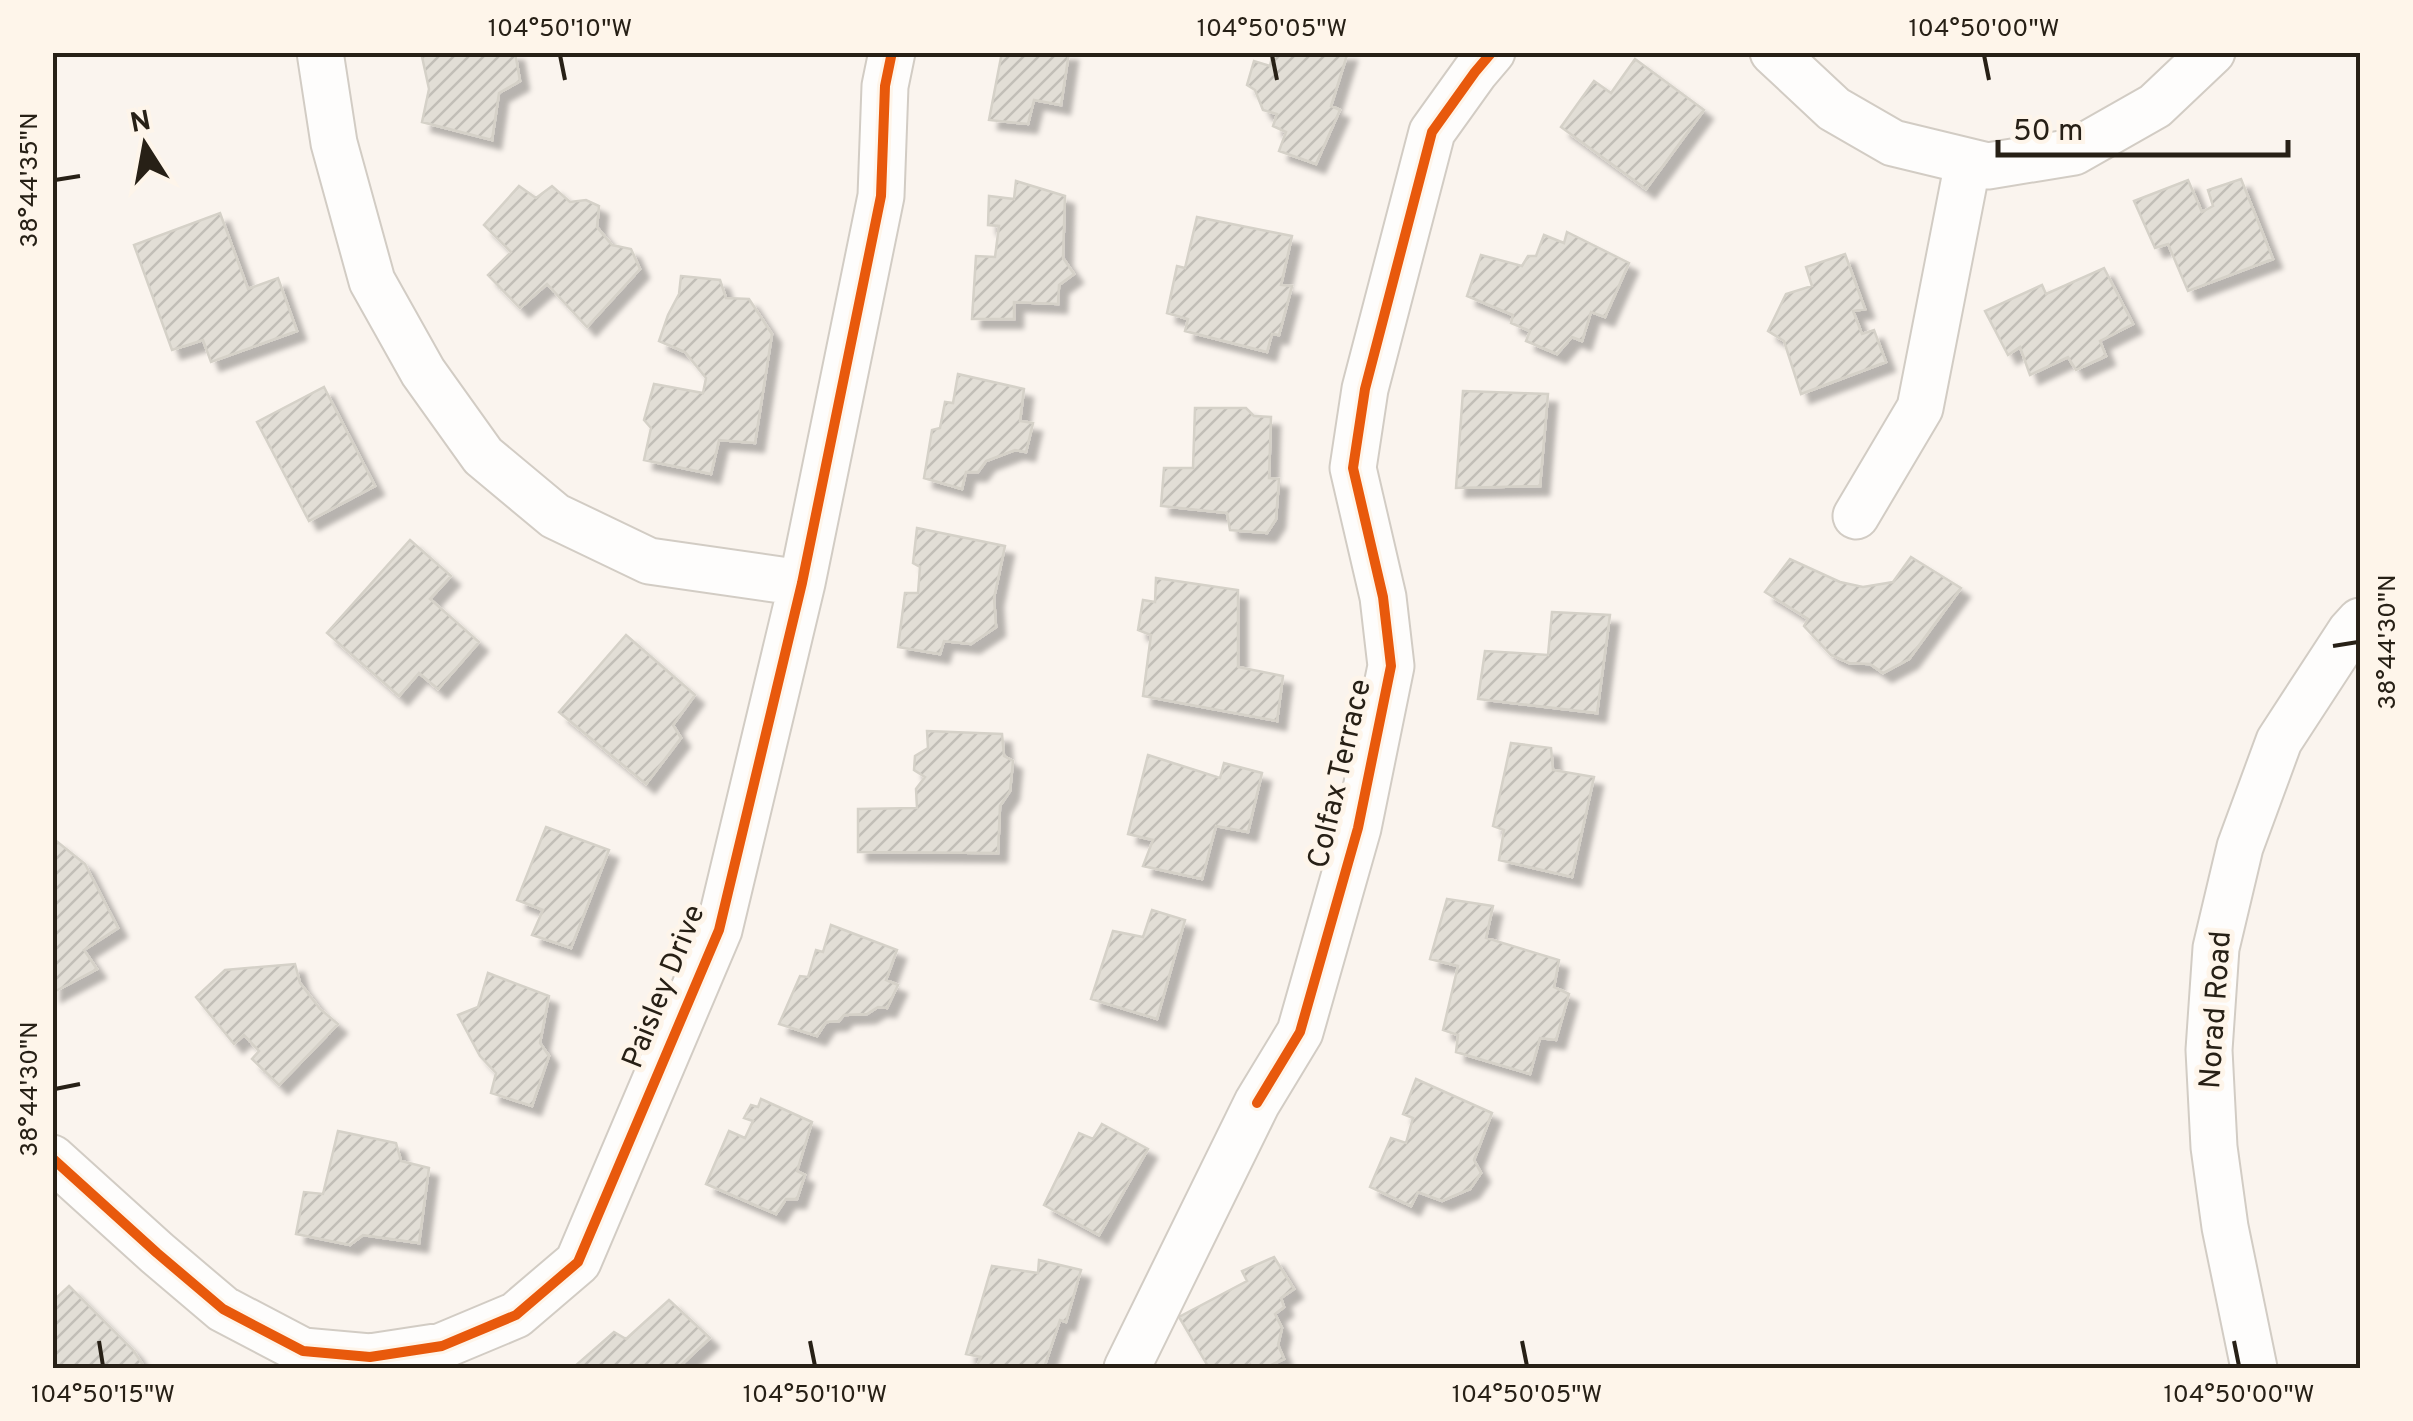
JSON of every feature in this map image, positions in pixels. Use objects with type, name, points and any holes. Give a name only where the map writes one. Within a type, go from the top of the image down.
[{"type":"street","points":[[320,52],[334,143],[372,281],[422,372],[483,456],[555,516],[649,561],[802,583]]},
{"type":"street","name":"Paisley Drive","points":[[52,1158],[223,1309],[303,1351],[393,1361],[442,1346],[516,1316],[578,1262],[719,930],[802,583],[881,196],[885,86],[892,52]]},
{"type":"street","name":"Colfax Terrace","points":[[1127,1368],[1257,1103],[1300,1032],[1358,828],[1391,666],[1383,596],[1352,468],[1365,390],[1432,132],[1492,52]]},
{"type":"street","points":[[1773,52],[1834,108],[1893,144],[1988,166],[2074,152],[2155,106],[2212,52]]},
{"type":"street","points":[[1856,516],[1920,408],[1968,162]]},
{"type":"street","name":"Norad Road","points":[[2254,1368],[2224,1227],[2214,1147],[2208,1050],[2216,948],[2240,848],[2279,741],[2360,621]]},
{"type":"building","points":[[421,52],[515,52],[520,81],[499,93],[492,140],[422,122],[429,89]]},
{"type":"building","points":[[1002,52],[1069,52],[1061,105],[1034,100],[1028,124],[989,120]]},
{"type":"building","points":[[1273,52],[1348,52],[1331,106],[1340,110],[1316,164],[1279,151],[1286,132],[1273,126],[1277,114],[1263,110],[1255,90],[1247,85],[1254,61],[1270,66]]},
{"type":"building","points":[[1635,59],[1704,110],[1646,189],[1561,127],[1594,81],[1611,93]]},
{"type":"building","points":[[2241,179],[2273,259],[2188,291],[2168,244],[2155,248],[2134,201],[2188,180],[2202,212],[2213,206],[2208,190]]},
{"type":"building","points":[[1016,181],[1065,196],[1063,258],[1074,274],[1059,285],[1058,304],[1014,302],[1014,319],[972,319],[976,256],[995,257],[999,226],[988,225],[989,196],[1014,199]]},
{"type":"building","points":[[519,186],[536,198],[552,186],[570,202],[586,200],[599,206],[597,227],[612,245],[631,249],[640,269],[587,327],[547,284],[520,308],[488,275],[511,252],[484,225]]},
{"type":"building","points":[[220,213],[248,289],[278,278],[297,331],[211,362],[203,340],[172,350],[134,245]]},
{"type":"building","points":[[1197,217],[1292,236],[1281,285],[1292,286],[1279,335],[1272,334],[1267,352],[1185,331],[1188,319],[1167,313],[1177,266],[1185,268]]},
{"type":"building","points":[[1567,232],[1629,263],[1605,317],[1591,312],[1582,341],[1572,337],[1557,354],[1526,341],[1530,331],[1511,323],[1513,315],[1467,296],[1481,255],[1522,266],[1528,256],[1536,256],[1544,235],[1564,243]]},
{"type":"building","points":[[1845,254],[1865,309],[1853,311],[1862,334],[1874,330],[1886,362],[1801,394],[1784,341],[1768,331],[1786,294],[1812,286],[1806,267]]},
{"type":"building","points":[[2104,268],[2133,324],[2100,341],[2106,356],[2076,370],[2068,357],[2030,375],[2020,347],[2008,355],[1985,311],[2042,285],[2046,294]]},
{"type":"building","points":[[681,276],[720,280],[726,298],[749,299],[772,334],[755,443],[719,440],[711,474],[644,460],[651,428],[644,420],[654,384],[703,393],[706,378],[685,352],[659,341],[679,294]]},
{"type":"building","points":[[958,374],[1024,389],[1020,421],[1033,423],[1026,452],[1015,450],[986,461],[978,472],[966,472],[962,489],[924,478],[932,430],[940,428],[945,402],[953,403]]},
{"type":"building","points":[[324,387],[375,486],[309,521],[257,422]]},
{"type":"building","points":[[1463,391],[1548,394],[1540,486],[1456,488]]},
{"type":"building","points":[[1195,408],[1246,408],[1254,416],[1271,417],[1269,478],[1279,479],[1276,519],[1267,533],[1230,530],[1227,513],[1161,506],[1164,468],[1193,468]]},
{"type":"building","points":[[917,528],[1005,546],[994,598],[996,627],[971,644],[944,641],[940,654],[898,647],[905,593],[918,593],[920,567],[913,563]]},
{"type":"building","points":[[410,540],[451,576],[430,599],[479,642],[438,689],[419,673],[399,696],[327,633]]},
{"type":"building","points":[[1911,557],[1961,588],[1909,659],[1883,673],[1870,664],[1849,663],[1831,655],[1804,626],[1808,619],[1765,592],[1790,559],[1840,582],[1863,587],[1893,582]]},
{"type":"building","points":[[1156,578],[1238,590],[1238,667],[1283,676],[1277,721],[1143,696],[1151,635],[1138,630],[1143,600],[1155,602]]},
{"type":"building","points":[[1552,612],[1610,615],[1597,713],[1478,699],[1485,651],[1548,655]]},
{"type":"building","points":[[626,635],[695,695],[673,725],[681,738],[646,784],[559,712]]},
{"type":"building","points":[[927,731],[1002,734],[1004,756],[1013,761],[1010,791],[1000,806],[998,853],[858,852],[858,809],[917,808],[916,789],[925,777],[914,770],[915,756],[928,748]]},
{"type":"building","points":[[1511,743],[1551,748],[1553,770],[1594,777],[1572,877],[1499,860],[1504,830],[1493,826]]},
{"type":"building","points":[[1148,755],[1220,778],[1224,763],[1262,773],[1248,832],[1216,826],[1202,879],[1143,866],[1153,840],[1128,834]]},
{"type":"building","points":[[546,827],[609,850],[571,948],[532,935],[543,910],[517,900]]},
{"type":"building","points":[[55,840],[85,864],[118,928],[84,950],[97,969],[52,993],[52,842]]},
{"type":"building","points":[[1447,899],[1493,906],[1486,938],[1559,960],[1554,987],[1569,994],[1556,1040],[1540,1038],[1530,1074],[1456,1052],[1458,1035],[1443,1030],[1458,966],[1430,959]]},
{"type":"building","points":[[1152,910],[1185,920],[1157,1019],[1091,999],[1113,931],[1143,937]]},
{"type":"building","points":[[831,925],[897,950],[886,980],[898,985],[887,1008],[826,1022],[817,1036],[779,1024],[800,976],[808,977],[816,950],[823,952]]},
{"type":"building","points":[[295,964],[300,983],[320,1009],[338,1024],[279,1085],[252,1059],[259,1051],[244,1035],[234,1044],[196,997],[225,970]]},
{"type":"building","points":[[488,973],[549,996],[540,1043],[549,1056],[532,1106],[491,1093],[496,1073],[480,1056],[458,1015],[478,1007]]},
{"type":"building","points":[[1416,1079],[1492,1113],[1474,1160],[1481,1173],[1470,1189],[1442,1201],[1418,1192],[1411,1206],[1370,1187],[1391,1138],[1406,1143],[1413,1118],[1403,1114]]},
{"type":"building","points":[[761,1099],[812,1122],[797,1171],[805,1175],[797,1199],[786,1199],[776,1214],[706,1184],[729,1131],[745,1138],[753,1121],[744,1118],[751,1105],[758,1107]]},
{"type":"building","points":[[1102,1124],[1148,1149],[1099,1235],[1044,1205],[1079,1133],[1093,1139]]},
{"type":"building","points":[[338,1131],[396,1143],[401,1161],[429,1168],[419,1243],[363,1235],[350,1245],[296,1234],[304,1192],[323,1194]]},
{"type":"building","points":[[1274,1257],[1294,1289],[1281,1298],[1284,1307],[1275,1314],[1282,1328],[1278,1345],[1284,1359],[1265,1368],[1252,1368],[1250,1364],[1243,1368],[1209,1368],[1179,1317],[1247,1281],[1242,1271]]},
{"type":"building","points":[[1039,1260],[1081,1270],[1066,1322],[1060,1320],[1044,1368],[990,1368],[978,1364],[981,1357],[966,1354],[992,1266],[1038,1273]]},
{"type":"building","points":[[69,1286],[133,1350],[145,1368],[52,1368],[52,1302]]},
{"type":"building","points":[[669,1300],[710,1338],[678,1368],[575,1366],[614,1332],[626,1339]]},
{"type":"cycle path","points":[[52,1158],[223,1309],[303,1351],[370,1357],[442,1346],[516,1315],[578,1262],[719,930],[802,583],[881,196],[885,86],[892,52]]},
{"type":"cycle path","points":[[1257,1103],[1300,1032],[1358,828],[1391,666],[1383,597],[1353,468],[1365,389],[1432,132],[1492,52]]}]
